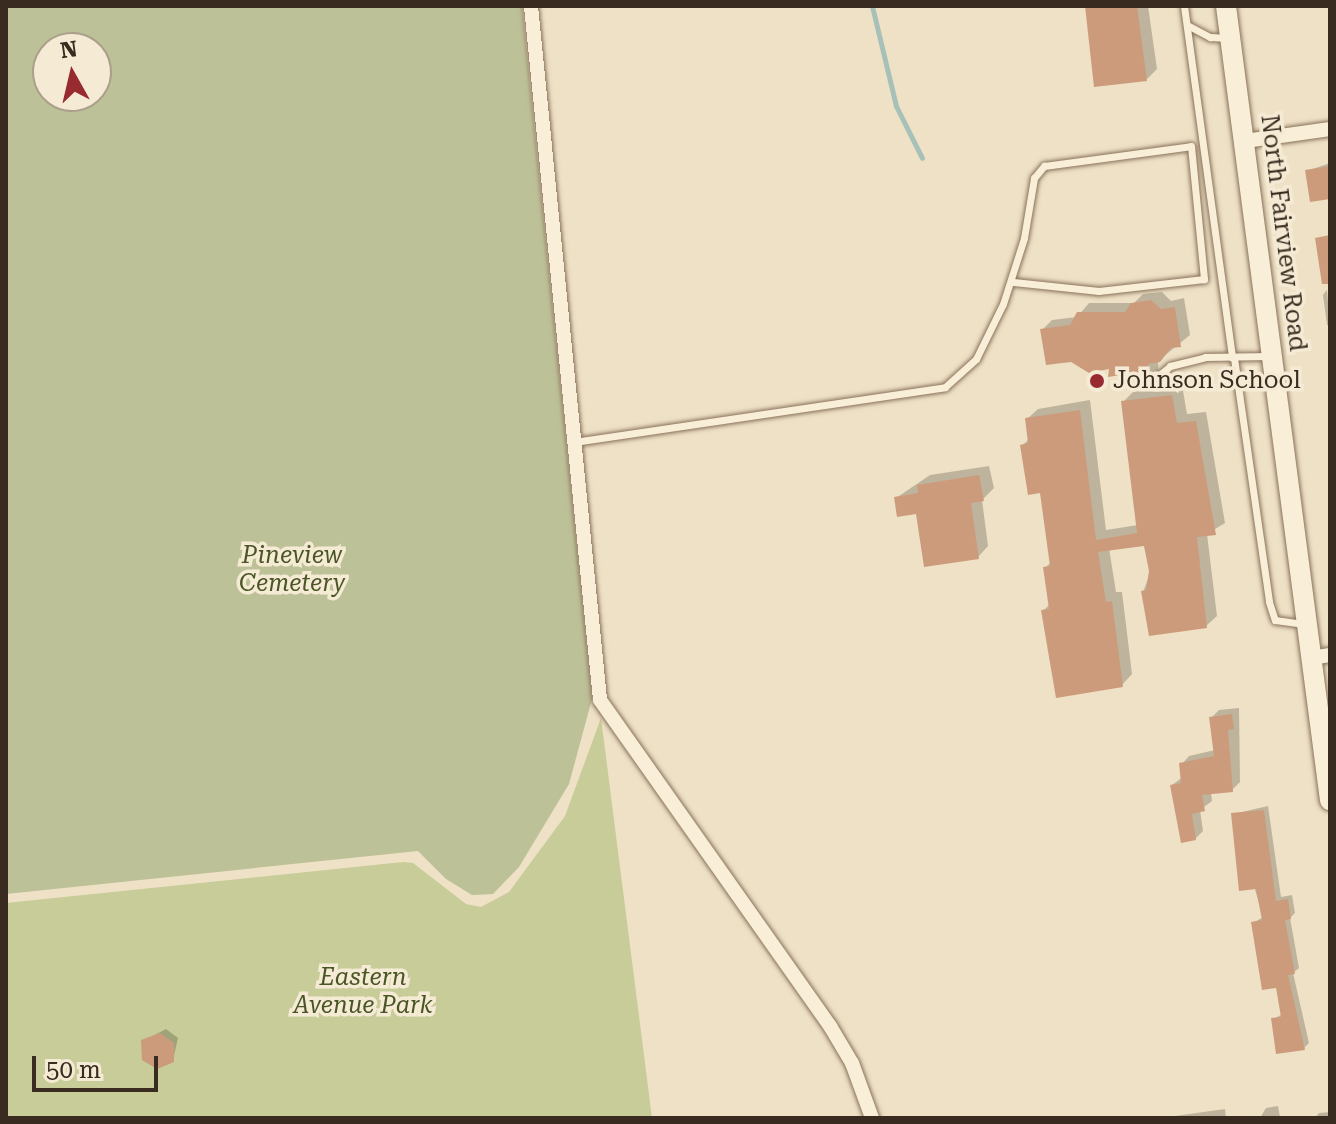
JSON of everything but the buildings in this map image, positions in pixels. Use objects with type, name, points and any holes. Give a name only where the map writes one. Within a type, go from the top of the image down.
[{"type":"main road","name":"North Fairview Road","points":[[1226,6],[1307,624],[1321,656],[1330,800]]},
{"type":"street","points":[[531,6],[600,700],[830,1026],[852,1063],[872,1118]]},
{"type":"street","points":[[1245,141],[1330,129]]},
{"type":"lane","points":[[1184,6],[1269,602],[1275,620],[1307,624]]},
{"type":"lane","points":[[1189,26],[1210,37],[1230,39]]},
{"type":"lane","points":[[574,442],[945,387],[976,359],[1013,282],[1034,178],[1044,166],[1191,146],[1204,279],[1099,291],[1013,282]]},
{"type":"lane","points":[[1157,377],[1170,366],[1273,356]]},
{"type":"green space","name":"Pineview Cemetery","points":[[6,6],[522,6],[592,699],[569,784],[519,867],[493,894],[472,895],[446,879],[418,851],[6,894]]},
{"type":"green space","name":"Eastern Avenue Park","points":[[601,718],[652,1118],[6,1118],[6,903],[403,862],[413,863],[466,904],[481,907],[509,892],[565,816]]},
{"type":"waterway","points":[[872,6],[896,106],[922,158]]},
{"type":"place","name":"Johnson School","points":[[1097,381]]}]
